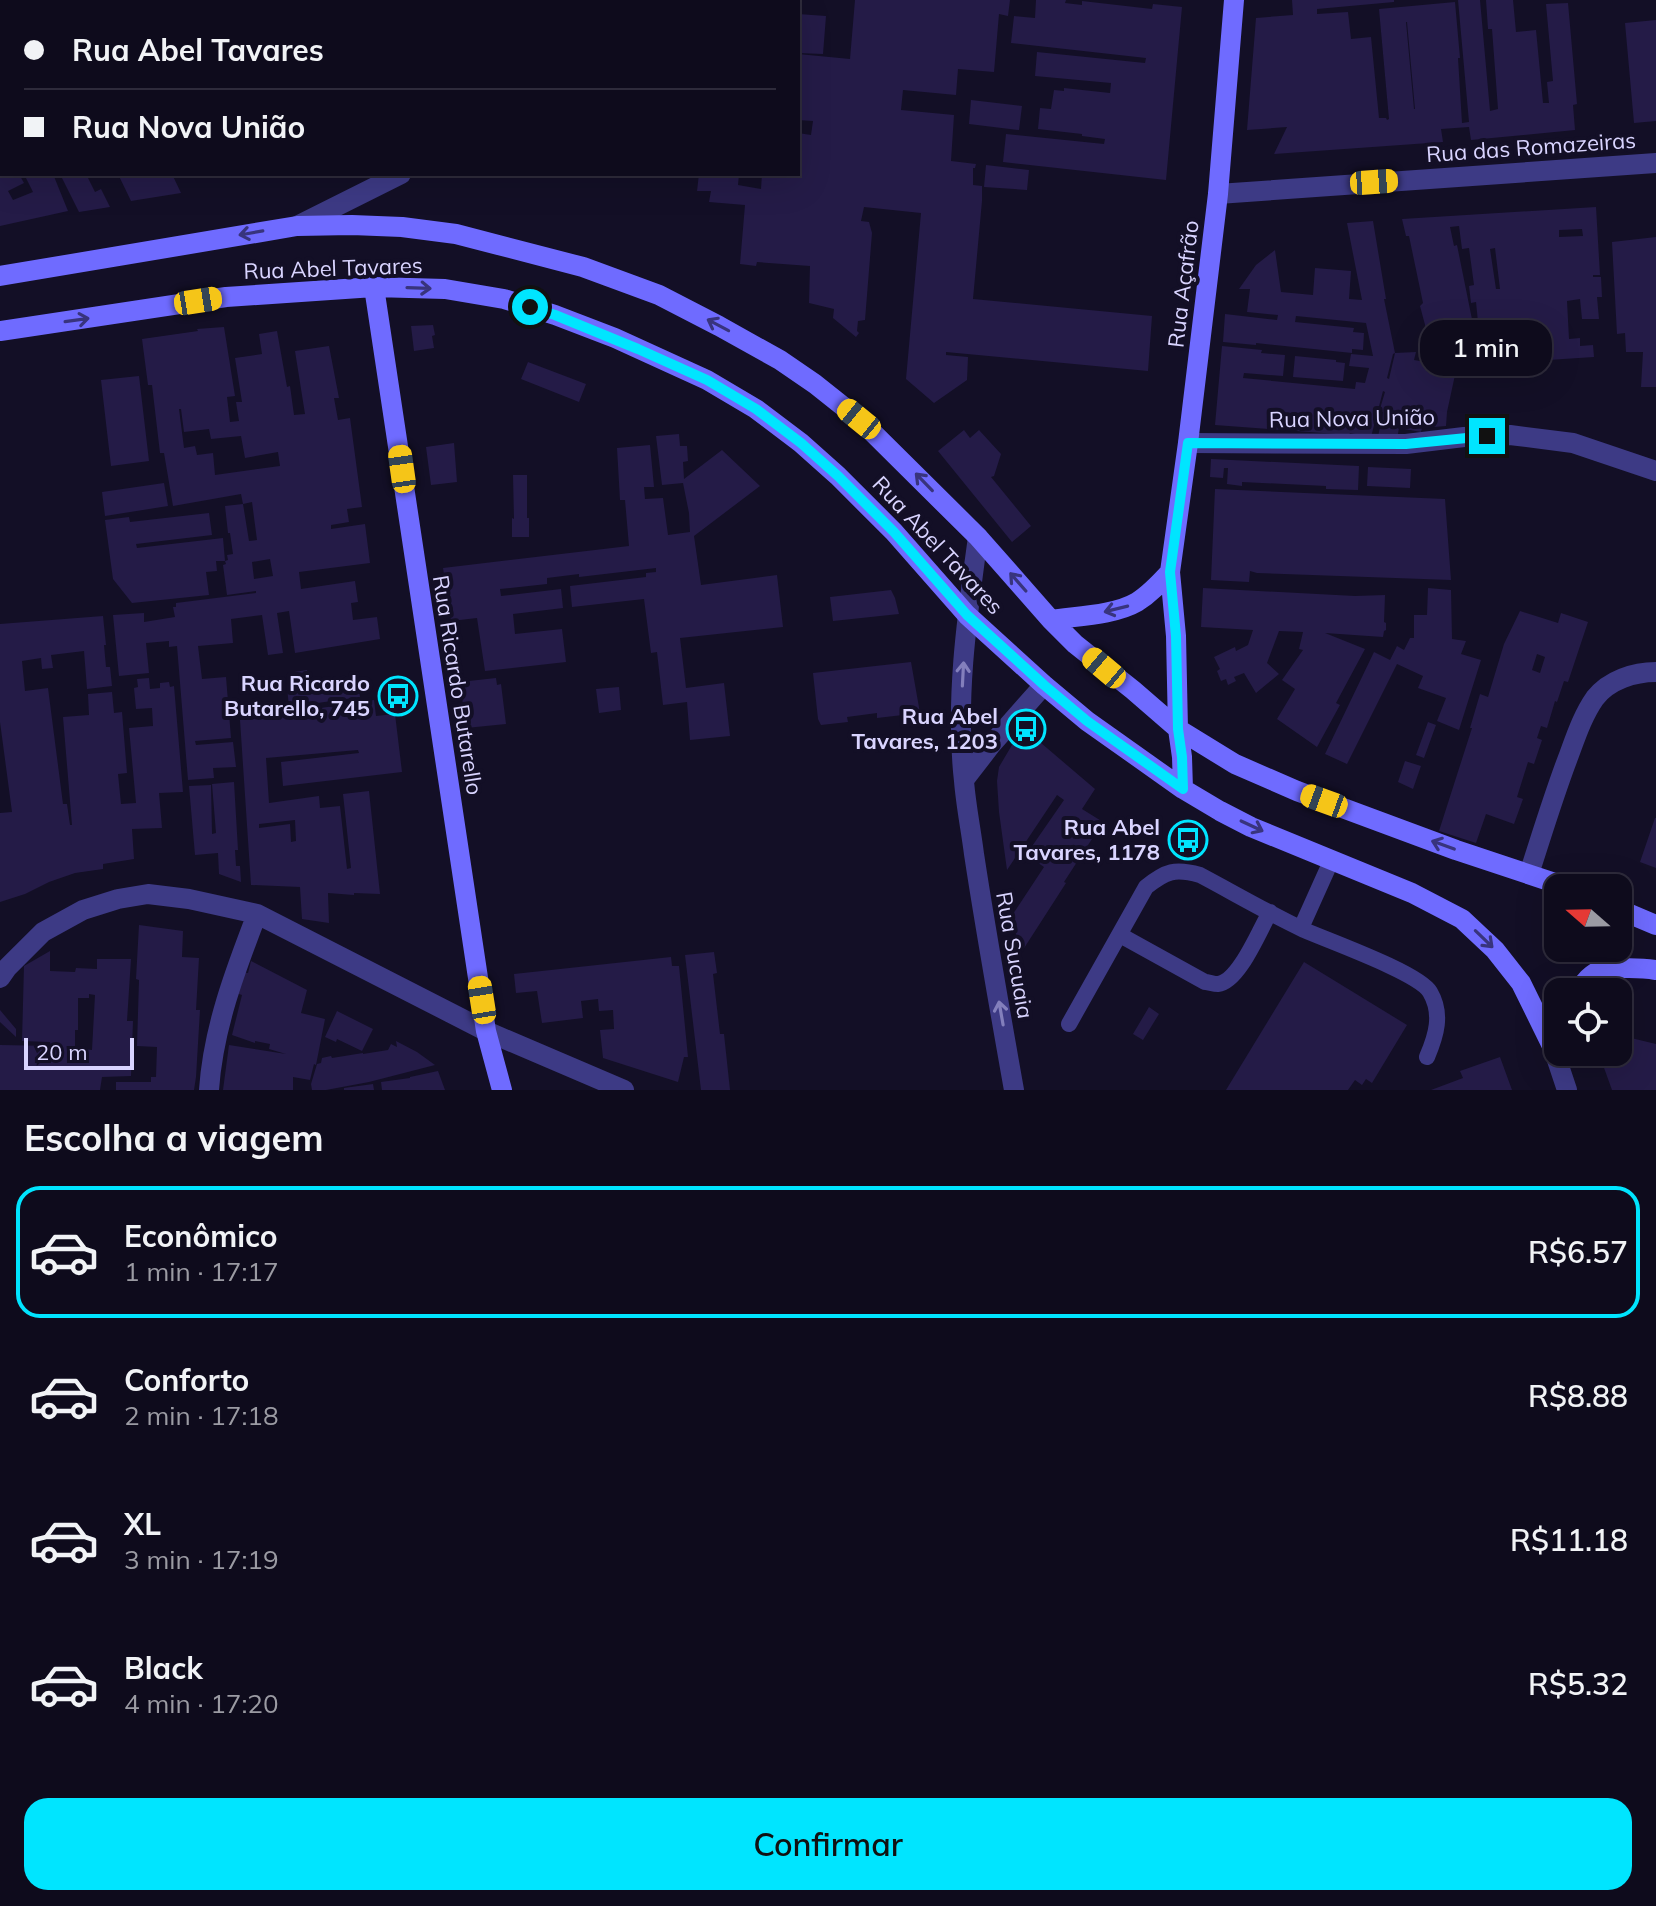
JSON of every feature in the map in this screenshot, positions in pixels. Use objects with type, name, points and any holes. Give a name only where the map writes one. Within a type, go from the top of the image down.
[{"type":"street","name":"Rua Açafrão","points":[[1183,789],[1170,572],[1218,194],[1234,0]]},
{"type":"street","name":"Rua das Romazeiras","points":[[1218,194],[1656,163]]},
{"type":"street","points":[[297,226],[397,176]]},
{"type":"street","name":"Rua Abel Tavares","points":[[0,276],[297,226],[402,227],[456,234],[583,267],[659,295],[768,353],[815,384],[868,428],[978,537],[1075,644],[1178,729],[1235,764],[1297,791],[1544,879]]},
{"type":"street","name":"Rua Abel Tavares","points":[[0,331],[226,297],[374,287],[445,289],[504,299],[615,338],[707,380],[756,409],[801,443],[894,532],[967,615],[1044,685],[1087,721],[1183,789],[1251,827],[1412,893],[1462,919],[1495,950],[1521,983],[1544,1022]]},
{"type":"street","name":"Rua Ricardo Butarello","points":[[374,287],[486,1031],[502,1090]]},
{"type":"street","name":"Rua Nova União","points":[[1188,443],[1406,444],[1510,435],[1573,443],[1656,471]]},
{"type":"street","name":"Rua Sucuaia","points":[[978,537],[967,615],[962,721],[964,780],[980,895],[1014,1090]]},
{"type":"street","points":[[1051,620],[1134,604],[1170,572]]},
{"type":"street","points":[[1529,874],[1558,782],[1578,730],[1596,697],[1615,681],[1641,672],[1656,672]]},
{"type":"street","points":[[964,780],[1044,685]]},
{"type":"street","points":[[0,978],[43,932],[83,910],[148,894],[189,899],[257,914],[486,1031],[624,1090]]},
{"type":"street","points":[[209,1090],[216,1035],[257,914]]},
{"type":"street","points":[[1632,915],[1656,925]]},
{"type":"street","points":[[1590,978],[1600,970],[1656,970]]},
{"type":"street","points":[[1562,1066],[1567,1090]]},
{"type":"lane","points":[[1301,928],[1332,859]]},
{"type":"lane","points":[[1069,1024],[1146,887],[1163,874],[1182,870],[1200,875],[1301,928],[1409,975],[1429,990],[1438,1012],[1436,1036],[1427,1057]]},
{"type":"lane","points":[[1120,935],[1205,982],[1219,984],[1232,977],[1242,963],[1270,912]]},
{"type":"building","points":[[855,0],[1010,0],[1008,16],[999,14],[994,72],[958,69],[956,95],[903,90],[901,110],[954,115],[951,161],[976,164],[973,168],[973,185],[982,186],[982,201],[973,299],[1152,316],[1148,371],[946,352],[946,355],[968,357],[967,380],[934,403],[906,379],[921,213],[864,207],[861,221],[869,222],[872,233],[865,320],[858,321],[859,333],[856,337],[833,318],[834,309],[809,303],[810,266],[757,262],[756,266],[740,264],[745,205],[709,202],[711,191],[697,191],[699,176],[739,176],[738,185],[761,189],[762,176],[800,176],[800,133],[811,135],[813,121],[800,120],[800,54],[850,59]]},
{"type":"building","points":[[1036,0],[1066,0],[1065,3],[1082,5],[1082,1],[1152,9],[1153,4],[1182,7],[1166,180],[1003,162],[1006,134],[1104,144],[1105,139],[1038,129],[1040,108],[1051,109],[1054,90],[1064,91],[1064,88],[1110,93],[1111,83],[1035,76],[1037,52],[1145,63],[1146,58],[1011,43],[1014,16],[1035,18]]},
{"type":"building","points":[[1292,0],[1394,0],[1317,9],[1317,14],[1348,12],[1351,39],[1371,37],[1379,118],[1387,120],[1379,9],[1455,2],[1462,123],[1469,122],[1458,0],[1480,0],[1490,111],[1498,109],[1492,29],[1488,29],[1486,0],[1513,0],[1516,32],[1536,30],[1543,103],[1549,103],[1547,82],[1553,81],[1546,4],[1568,3],[1577,104],[1573,105],[1575,130],[1471,140],[1469,127],[1441,129],[1443,142],[1274,154],[1287,127],[1247,130],[1256,18],[1293,15]],"holes":[[[1406,22],[1407,22],[1415,109]]]},
{"type":"building","points":[[800,14],[826,16],[823,54],[800,53]]},
{"type":"building","points":[[1656,20],[1656,121],[1634,123],[1625,23]]},
{"type":"building","points":[[971,100],[1022,106],[1019,130],[969,124]]},
{"type":"building","points":[[986,165],[1029,170],[1027,190],[984,187]]},
{"type":"building","points":[[0,176],[20,176],[24,183],[8,191],[13,200],[33,192],[25,176],[54,176],[68,211],[0,226]]},
{"type":"building","points":[[61,176],[87,176],[95,192],[101,189],[110,207],[79,212]]},
{"type":"building","points":[[119,176],[173,176],[181,193],[131,201]]},
{"type":"building","points":[[1596,207],[1600,275],[1593,277],[1601,277],[1602,297],[1597,297],[1599,319],[1582,319],[1580,299],[1567,301],[1569,339],[1580,338],[1580,346],[1593,345],[1594,357],[1548,360],[1547,334],[1524,335],[1525,345],[1504,347],[1506,365],[1481,369],[1474,323],[1478,322],[1476,302],[1471,303],[1469,286],[1474,285],[1469,248],[1462,249],[1459,226],[1450,227],[1454,246],[1457,245],[1476,339],[1455,343],[1456,350],[1432,351],[1420,306],[1423,303],[1409,236],[1406,236],[1402,219]],"holes":[[[1582,229],[1583,236],[1559,237],[1559,230]],[[1495,248],[1500,289],[1496,289],[1490,249]]]},
{"type":"building","points":[[1373,221],[1395,353],[1416,352],[1414,360],[1437,364],[1458,361],[1446,426],[1422,428],[1421,432],[1399,428],[1397,439],[1378,437],[1383,391],[1371,437],[1215,425],[1222,346],[1285,355],[1283,376],[1244,373],[1243,378],[1355,389],[1356,382],[1365,383],[1369,368],[1349,366],[1351,354],[1373,356],[1366,323],[1296,316],[1295,322],[1354,328],[1353,332],[1364,333],[1363,350],[1352,349],[1352,353],[1223,342],[1225,314],[1277,320],[1278,315],[1247,312],[1250,289],[1239,289],[1256,265],[1275,250],[1281,292],[1313,295],[1315,268],[1351,271],[1349,299],[1362,300],[1347,223]],"holes":[[[1395,353],[1389,379],[1387,378]]]},
{"type":"building","points":[[1656,237],[1656,387],[1641,387],[1643,352],[1626,352],[1625,333],[1617,334],[1612,242]]},
{"type":"building","points":[[433,325],[434,348],[414,351],[411,326]]},
{"type":"building","points":[[224,327],[235,396],[227,397],[230,422],[239,421],[236,402],[242,402],[235,358],[262,354],[259,334],[277,331],[294,415],[305,414],[295,351],[329,346],[339,398],[334,398],[338,420],[350,418],[362,507],[347,509],[349,522],[331,525],[331,529],[365,524],[370,563],[299,572],[301,589],[355,581],[358,602],[351,603],[353,620],[377,617],[380,639],[295,653],[289,611],[277,613],[283,653],[268,655],[262,615],[231,619],[233,643],[198,646],[202,679],[226,677],[231,738],[195,741],[196,745],[233,742],[236,767],[213,768],[214,778],[188,780],[177,646],[169,647],[169,641],[146,643],[149,673],[119,676],[113,615],[144,613],[144,622],[175,617],[173,607],[176,603],[256,593],[227,595],[223,565],[228,560],[227,555],[233,554],[225,506],[243,504],[241,494],[173,506],[164,453],[160,453],[152,385],[148,385],[142,339]],"holes":[[[179,409],[184,432],[209,429],[211,439],[241,436],[245,458],[278,452],[280,466],[215,475],[213,453],[197,455],[195,446],[184,448]],[[252,502],[257,540],[249,541],[243,504]],[[270,559],[273,576],[254,579],[252,562]]]},
{"type":"building","points":[[1295,356],[1345,363],[1343,381],[1293,377]]},
{"type":"building","points":[[528,362],[586,384],[579,402],[521,379]]},
{"type":"building","points":[[1479,362],[1481,373],[1461,376],[1460,365]]},
{"type":"building","points":[[139,376],[149,461],[111,466],[101,380]]},
{"type":"building","points":[[964,430],[970,438],[979,430],[1001,454],[991,477],[1031,526],[1012,542],[938,451]]},
{"type":"building","points":[[679,434],[680,446],[687,446],[688,461],[683,462],[684,479],[722,450],[760,486],[694,536],[701,585],[777,575],[783,627],[680,638],[686,688],[724,683],[730,736],[690,740],[687,702],[663,705],[657,652],[651,653],[644,599],[572,607],[570,586],[646,577],[646,573],[656,572],[656,568],[547,578],[547,584],[500,589],[501,596],[561,589],[563,608],[513,614],[515,634],[562,629],[566,662],[485,671],[477,618],[451,621],[443,568],[629,546],[625,500],[620,500],[617,448],[650,445],[654,487],[644,487],[645,499],[663,498],[668,535],[690,532],[683,483],[662,485],[656,436]]},
{"type":"building","points":[[454,443],[457,482],[431,485],[426,447]]},
{"type":"building","points":[[1211,459],[1359,466],[1358,490],[1242,482],[1242,486],[1227,484],[1228,468],[1224,468],[1223,478],[1210,477]]},
{"type":"building","points":[[1368,467],[1411,469],[1410,488],[1367,486]]},
{"type":"building","points":[[513,475],[527,475],[529,537],[512,537]]},
{"type":"building","points":[[164,483],[168,506],[105,516],[102,492]]},
{"type":"building","points":[[1215,489],[1445,499],[1451,580],[1250,571],[1249,582],[1211,580]]},
{"type":"building","points":[[209,513],[212,535],[136,544],[137,548],[223,538],[225,561],[216,561],[217,571],[206,572],[209,595],[132,603],[113,579],[105,520],[129,517],[130,522]]},
{"type":"building","points":[[1203,588],[1385,595],[1386,630],[1383,637],[1325,633],[1365,649],[1317,747],[1277,719],[1295,689],[1282,680],[1303,650],[1299,649],[1303,632],[1279,631],[1267,663],[1279,674],[1256,693],[1244,673],[1234,677],[1236,681],[1228,685],[1226,679],[1221,681],[1214,657],[1235,647],[1236,651],[1248,645],[1253,630],[1201,627]]},
{"type":"building","points":[[1428,588],[1451,590],[1452,639],[1466,641],[1461,654],[1481,660],[1459,730],[1437,721],[1446,698],[1418,688],[1423,676],[1397,664],[1347,764],[1325,754],[1374,652],[1390,660],[1397,646],[1404,650],[1410,638],[1414,638],[1414,615],[1427,615]]},
{"type":"building","points":[[891,590],[899,614],[833,621],[830,597]]},
{"type":"building","points":[[1520,611],[1558,623],[1561,613],[1588,622],[1568,682],[1564,681],[1547,728],[1541,726],[1537,738],[1542,740],[1534,764],[1528,762],[1517,797],[1523,799],[1514,824],[1486,814],[1476,843],[1439,831],[1480,694],[1488,697],[1504,644]],"holes":[[[1537,654],[1545,657],[1540,673],[1532,670]]]},
{"type":"building","points":[[103,616],[106,667],[110,667],[112,686],[87,689],[84,651],[51,655],[53,668],[42,669],[41,658],[22,661],[25,691],[48,688],[63,804],[67,804],[70,825],[63,717],[89,715],[88,694],[112,692],[114,713],[122,712],[127,773],[118,774],[121,804],[136,803],[129,728],[153,726],[152,708],[136,709],[134,688],[138,687],[137,679],[149,678],[150,689],[160,688],[160,683],[169,682],[170,687],[174,686],[183,792],[159,793],[162,828],[132,829],[134,859],[103,864],[103,869],[75,873],[0,902],[0,813],[12,812],[0,722],[0,624]]},
{"type":"building","points":[[911,662],[920,713],[877,718],[877,713],[847,717],[848,722],[821,725],[813,673]]},
{"type":"building","points":[[307,670],[310,684],[357,677],[360,697],[289,707],[288,673]]},
{"type":"building","points":[[496,678],[497,685],[501,684],[506,724],[466,728],[460,682]]},
{"type":"building","points":[[619,687],[621,710],[599,713],[596,689]]},
{"type":"building","points":[[374,700],[376,716],[395,714],[402,772],[283,786],[281,762],[359,753],[358,750],[266,758],[269,803],[319,796],[320,808],[340,806],[347,869],[351,868],[343,794],[369,791],[380,894],[328,893],[329,923],[302,919],[300,887],[251,885],[240,720]],"holes":[[[295,820],[296,841],[291,842],[290,824],[259,828],[259,824]]]},
{"type":"building","points":[[1428,722],[1436,725],[1424,758],[1416,755]]},
{"type":"building","points":[[1029,736],[1095,789],[1082,809],[1103,822],[1019,956],[1013,914],[1044,867],[1028,856],[1028,852],[1064,800],[1057,795],[1007,870],[999,812],[999,767],[1012,745]]},
{"type":"building","points":[[1405,761],[1421,766],[1413,789],[1398,782]]},
{"type":"building","points":[[234,782],[236,866],[240,866],[241,882],[219,874],[218,853],[195,855],[189,786],[211,785],[212,834],[216,833],[212,784]]},
{"type":"building","points":[[1656,818],[1656,868],[1640,862]]},
{"type":"building","points":[[139,925],[183,931],[182,957],[199,958],[196,1010],[200,1010],[194,1090],[116,1090],[116,1082],[151,1082],[151,1077],[156,1077],[157,1047],[137,1046]]},
{"type":"building","points":[[50,951],[50,971],[97,969],[97,959],[131,959],[127,1021],[133,1021],[131,1076],[102,1077],[100,1090],[0,1090],[0,1045],[51,1046],[50,1042],[22,1041],[24,966]],"holes":[[[95,995],[92,1050],[75,1048],[78,998]]]},
{"type":"building","points":[[714,952],[717,973],[713,974],[730,1090],[701,1090],[685,955]]},
{"type":"building","points":[[671,957],[672,966],[679,966],[688,1057],[684,1057],[678,1082],[603,1058],[600,1030],[614,1029],[613,1010],[599,1011],[598,999],[581,1001],[583,1018],[542,1023],[537,991],[516,993],[514,974]]},
{"type":"building","points":[[251,961],[307,990],[301,1013],[325,1019],[310,1080],[293,1077],[293,1090],[223,1090],[229,1045],[286,1054],[269,1049],[270,1044],[255,1043],[232,1035],[242,995],[236,993],[242,972],[248,973]]},
{"type":"building","points":[[1304,962],[1407,1025],[1372,1083],[1366,1079],[1362,1085],[1355,1080],[1348,1090],[1226,1090]]},
{"type":"building","points":[[1149,1007],[1159,1014],[1143,1040],[1133,1034]]},
{"type":"building","points":[[0,1010],[16,1029],[16,1037],[0,1022]]},
{"type":"building","points":[[337,1011],[373,1029],[362,1051],[325,1037]]},
{"type":"building","points":[[1632,1038],[1656,1044],[1656,1090],[1612,1090],[1603,1066],[1632,1066]]},
{"type":"building","points":[[396,1041],[435,1065],[369,1082],[312,1090],[317,1064],[321,1063],[322,1058],[388,1050],[391,1044],[397,1047]]},
{"type":"building","points":[[1500,1057],[1512,1090],[1431,1090],[1463,1078],[1460,1071]]},
{"type":"building","points":[[438,1071],[445,1090],[382,1090],[381,1082]]},
{"type":"building","points":[[373,1084],[374,1090],[344,1090],[344,1088]]},
{"type":"place","name":"Rua Ricardo Butarello, 745","points":[[398,696]]},
{"type":"place","name":"Rua Abel Tavares, 1203","points":[[1026,729]]},
{"type":"place","name":"Rua Abel Tavares, 1178","points":[[1188,840]]},
{"type":"route","points":[[530,307],[615,338],[707,380],[756,409],[838,476],[894,532],[967,615],[1044,685],[1087,721],[1183,789],[1170,572],[1188,443],[1406,444],[1487,436]]}]
